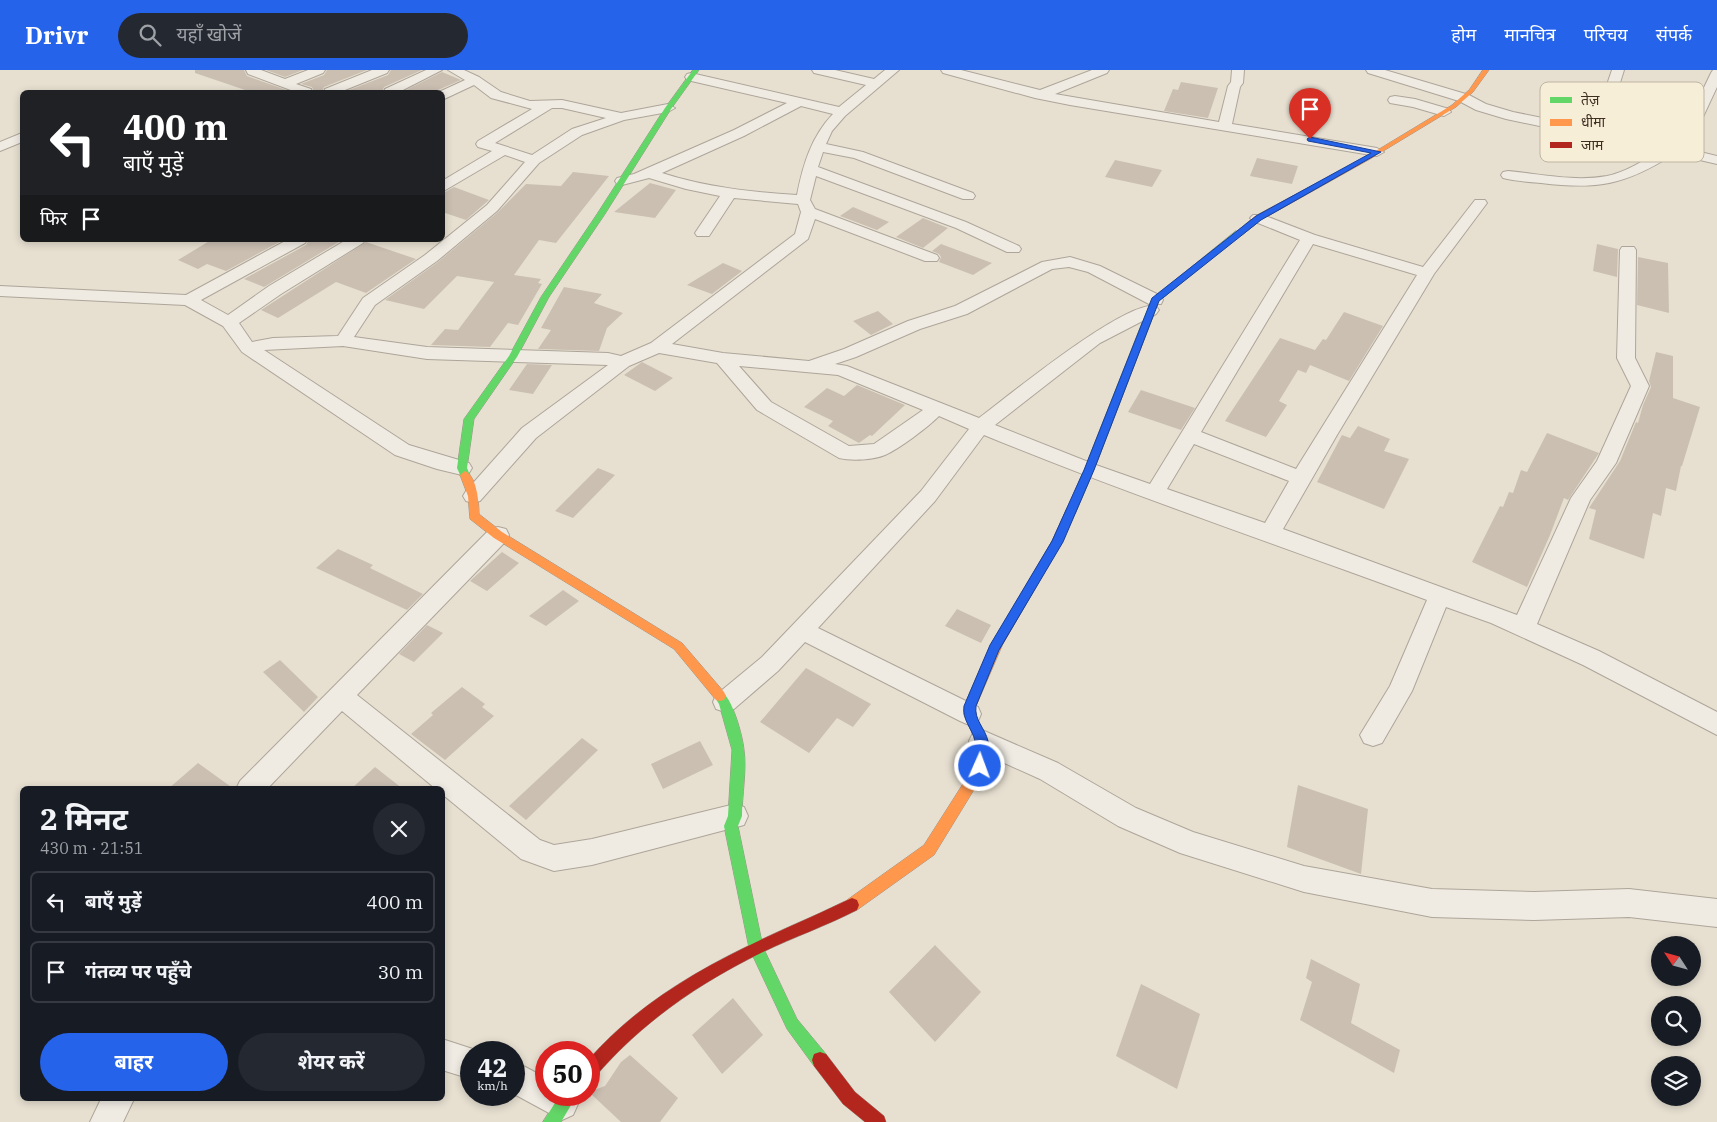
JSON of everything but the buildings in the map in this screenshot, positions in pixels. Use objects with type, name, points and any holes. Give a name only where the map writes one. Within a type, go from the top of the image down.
[{"type":"main road","points":[[600,1057],[607,1048],[669,997],[756,948],[851,906],[929,850],[980,766],[982,741],[969,714],[970,706],[994,648],[1057,542],[1089,470],[1152,305],[1258,218],[1377,152],[1464,98],[1472,91],[1486,70]]},
{"type":"main road","points":[[694,73],[668,108],[545,297],[513,357],[469,419],[462,468],[473,496],[474,516],[498,535],[678,646],[725,702],[738,750],[735,816],[731,826],[756,948],[792,1024],[850,1098],[878,1122]]},
{"type":"street","points":[[251,70],[301,90]]},
{"type":"street","points":[[285,84],[319,70]]},
{"type":"street","points":[[335,90],[383,70]]},
{"type":"street","points":[[394,90],[436,70]]},
{"type":"street","points":[[454,70],[475,80],[499,97],[529,106],[562,104],[621,117]]},
{"type":"street","points":[[818,70],[876,83]]},
{"type":"street","points":[[473,496],[529,433],[623,362],[658,347],[802,236],[810,169],[826,131],[843,112],[893,70]]},
{"type":"street","points":[[947,70],[1089,105],[1377,152]]},
{"type":"street","points":[[1040,94],[1104,70]]},
{"type":"street","points":[[1225,126],[1234,86],[1237,83],[1238,70]]},
{"type":"street","points":[[1372,70],[1464,98],[1481,107],[1511,116],[1540,121]]},
{"type":"street","points":[[1614,82],[1618,70]]},
{"type":"street","points":[[694,73],[843,112]]},
{"type":"street","points":[[1704,98],[1717,74]]},
{"type":"street","points":[[445,95],[475,80]]},
{"type":"street","points":[[1395,100],[1415,103],[1444,112]]},
{"type":"street","points":[[622,181],[648,173],[739,133],[801,101]]},
{"type":"street","points":[[534,160],[483,144],[548,104]]},
{"type":"street","points":[[343,341],[368,302],[431,258],[492,208],[534,160],[577,132],[621,117],[668,108]]},
{"type":"street","points":[[0,147],[20,138]]},
{"type":"street","points":[[819,147],[858,155],[968,196]]},
{"type":"street","points":[[445,186],[504,150]]},
{"type":"street","points":[[1704,157],[1717,160]]},
{"type":"street","points":[[1508,175],[1591,182],[1609,180],[1652,162]]},
{"type":"street","points":[[810,169],[960,225],[1013,249]]},
{"type":"street","points":[[648,173],[695,188],[806,206],[931,258]]},
{"type":"street","points":[[703,233],[729,194]]},
{"type":"street","points":[[1270,533],[1300,478],[1380,352],[1427,273],[1480,203]]},
{"type":"street","points":[[1258,218],[1309,238],[1427,273]]},
{"type":"street","points":[[1155,492],[1309,238]]},
{"type":"street","points":[[189,300],[294,242]]},
{"type":"street","points":[[229,322],[275,290],[354,242]]},
{"type":"street","points":[[1523,628],[1581,498],[1606,463],[1640,386],[1626,358],[1628,250]]},
{"type":"street","points":[[725,702],[770,664],[928,496],[982,426],[1094,339],[1152,305],[1094,269],[1070,262],[1048,265],[961,310],[914,325],[850,353],[808,367]]},
{"type":"street","points":[[0,291],[189,300],[229,322],[248,348],[402,450],[462,468]]},
{"type":"street","points":[[248,348],[272,343],[343,341],[427,353],[608,359],[623,362]]},
{"type":"street","points":[[658,347],[723,359],[842,370],[1089,470],[1270,533],[1440,595],[1523,628],[1591,658],[1717,724]]},
{"type":"street","points":[[723,359],[764,406],[846,453],[879,450],[925,419],[936,408]]},
{"type":"street","points":[[1190,435],[1300,478]]},
{"type":"street","points":[[252,786],[498,535]]},
{"type":"street","points":[[1373,734],[1400,691],[1440,595]]},
{"type":"street","points":[[802,630],[969,714]]},
{"type":"street","points":[[340,695],[531,850],[554,858],[592,852],[735,816]]},
{"type":"street","points":[[982,741],[1049,772],[1127,817],[1190,844],[1304,879],[1432,903],[1534,906],[1629,903],[1717,913]]},
{"type":"street","points":[[445,1055],[460,1060]]},
{"type":"street","points":[[525,1084],[561,1107]]},
{"type":"street","points":[[106,1122],[117,1101]]},
{"type":"traffic: fast","points":[[465,475],[462,468],[469,419],[513,357],[545,297],[601,214],[668,108],[696,70]]},
{"type":"traffic: fast","points":[[1071,511],[1089,470],[1155,300],[1239,233]]},
{"type":"traffic: fast","points":[[720,696],[725,702],[738,750],[735,816],[731,826],[756,948],[792,1024],[820,1060]]},
{"type":"traffic: fast","points":[[551,1122],[562,1106]]},
{"type":"traffic: slow","points":[[1239,233],[1258,218],[1368,158],[1454,106],[1471,91],[1486,70]]},
{"type":"traffic: slow","points":[[465,475],[473,496],[474,516],[498,535],[678,646],[720,696]]},
{"type":"traffic: slow","points":[[852,905],[929,850],[981,766],[982,741],[969,714],[970,706],[996,646]]},
{"type":"traffic: jam","points":[[996,646],[1057,542],[1071,511]]},
{"type":"traffic: jam","points":[[600,1059],[624,1034],[666,1000],[689,985],[758,947],[852,905]]},
{"type":"traffic: jam","points":[[820,1060],[849,1098],[878,1122]]},
{"type":"route","points":[[980,766],[982,741],[969,714],[970,706],[994,648],[1057,542],[1089,470],[1155,300],[1258,218],[1377,152],[1310,139]]}]
